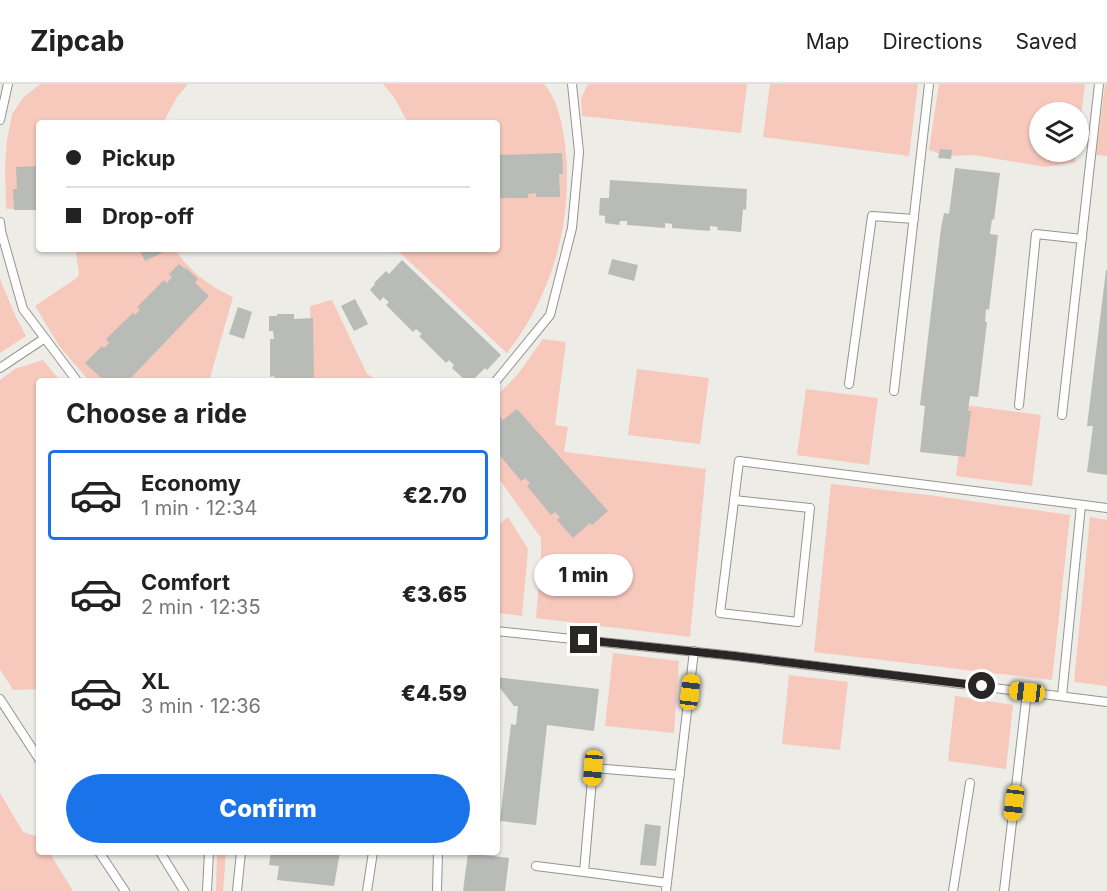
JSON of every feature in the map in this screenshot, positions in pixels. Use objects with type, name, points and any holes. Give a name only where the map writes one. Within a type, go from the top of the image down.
[{"type":"lane","points":[[0,120],[8,84]]},
{"type":"lane","points":[[498,378],[550,315],[572,228],[579,152],[572,84]]},
{"type":"lane","points":[[894,391],[929,84]]},
{"type":"lane","points":[[1062,415],[1099,84]]},
{"type":"lane","points":[[849,384],[872,216],[914,219]]},
{"type":"lane","points":[[0,222],[0,231],[23,309],[75,378]]},
{"type":"lane","points":[[1019,405],[1036,234],[1082,239]]},
{"type":"lane","points":[[0,368],[45,338]]},
{"type":"lane","points":[[734,500],[810,508],[798,622],[720,613],[734,500],[739,461],[1107,508]]},
{"type":"lane","points":[[1062,696],[1081,505]]},
{"type":"lane","points":[[500,630],[694,651],[1107,702]]},
{"type":"lane","points":[[536,866],[666,887],[694,651]]},
{"type":"lane","points":[[1004,891],[1027,692]]},
{"type":"lane","points":[[0,699],[36,754]]},
{"type":"lane","points":[[584,872],[593,768],[680,775]]},
{"type":"lane","points":[[953,891],[970,783]]},
{"type":"lane","points":[[101,855],[124,891]]},
{"type":"lane","points":[[162,855],[184,891]]},
{"type":"lane","points":[[207,891],[209,855]]},
{"type":"lane","points":[[237,891],[241,855]]},
{"type":"lane","points":[[367,891],[373,855]]},
{"type":"lane","points":[[437,891],[438,855]]},
{"type":"shaded area","points":[[40,84],[188,84],[177,97],[165,120],[36,120],[36,208],[6,209],[7,141],[12,114],[23,98]]},
{"type":"shaded area","points":[[383,84],[544,84],[553,97],[561,120],[565,144],[567,172],[563,228],[548,281],[537,306],[507,353],[399,252],[500,252],[500,120],[406,120],[394,97]]},
{"type":"shaded area","points":[[588,84],[747,84],[741,133],[582,116],[581,98]]},
{"type":"shaded area","points":[[770,84],[918,84],[909,156],[763,137]]},
{"type":"shaded area","points":[[939,84],[1085,84],[1083,102],[1029,102],[1029,162],[1075,162],[1045,167],[974,155],[946,156],[929,150]]},
{"type":"shaded area","points":[[1105,84],[1107,84],[1107,156],[1096,155]]},
{"type":"shaded area","points":[[177,252],[200,277],[233,297],[210,378],[86,378],[60,347],[35,306],[78,277],[76,253]]},
{"type":"shaded area","points":[[0,279],[26,336],[0,353]]},
{"type":"shaded area","points":[[332,300],[367,374],[374,378],[313,378],[310,306]]},
{"type":"shaded area","points":[[543,339],[566,342],[555,425],[568,427],[564,452],[706,469],[690,637],[536,618],[541,538],[500,480],[500,393],[518,374]]},
{"type":"shaded area","points":[[43,360],[58,378],[36,378],[36,689],[13,690],[0,669],[0,380],[15,369]]},
{"type":"shaded area","points":[[637,369],[709,378],[700,444],[628,435]]},
{"type":"shaded area","points":[[806,389],[878,398],[869,465],[797,455]]},
{"type":"shaded area","points":[[965,405],[1041,415],[1032,486],[956,476]]},
{"type":"shaded area","points":[[831,484],[1070,515],[1052,680],[814,652]]},
{"type":"shaded area","points":[[508,517],[528,549],[522,616],[500,613],[500,524]]},
{"type":"shaded area","points":[[1090,517],[1107,520],[1107,686],[1074,682]]},
{"type":"shaded area","points":[[613,653],[679,661],[674,733],[605,726]]},
{"type":"shaded area","points":[[789,675],[848,682],[840,750],[782,744]]},
{"type":"shaded area","points":[[955,696],[1013,705],[1006,769],[948,761]]},
{"type":"shaded area","points":[[0,793],[23,832],[36,836],[36,855],[51,855],[73,891],[0,891]]},
{"type":"shaded area","points":[[217,855],[226,855],[223,891],[216,891]]},
{"type":"building","points":[[940,149],[952,150],[951,159],[938,158]]},
{"type":"building","points":[[562,153],[563,174],[559,174],[560,197],[536,197],[536,193],[528,194],[528,198],[500,198],[500,155]]},
{"type":"building","points":[[36,166],[36,210],[14,210],[13,189],[17,189],[16,167]]},
{"type":"building","points":[[955,168],[1000,173],[990,234],[998,235],[989,310],[986,309],[985,322],[987,322],[978,397],[970,396],[968,411],[971,411],[965,457],[920,452],[925,406],[920,405],[941,228],[944,213],[949,214]]},
{"type":"building","points":[[610,180],[747,189],[746,210],[743,209],[741,232],[717,230],[718,227],[710,226],[710,231],[672,228],[672,224],[665,223],[665,228],[627,225],[627,221],[620,221],[619,225],[605,223],[605,216],[599,215],[600,198],[609,198]]},
{"type":"building","points":[[140,252],[164,252],[145,261]]},
{"type":"building","points":[[612,259],[638,265],[634,281],[608,274]]},
{"type":"building","points":[[402,260],[501,355],[487,370],[485,368],[475,378],[463,378],[452,368],[454,365],[449,360],[446,363],[419,336],[422,334],[416,329],[413,332],[386,305],[389,302],[383,297],[380,301],[370,290],[386,271],[389,274]]},
{"type":"building","points":[[179,264],[198,279],[195,283],[209,296],[131,378],[101,378],[85,363],[102,346],[104,348],[109,343],[106,339],[133,313],[135,315],[140,310],[137,307],[164,280],[167,283],[172,277],[169,274]]},
{"type":"building","points":[[1106,270],[1107,475],[1087,472],[1093,426],[1087,426]]},
{"type":"building","points":[[355,299],[368,324],[354,331],[341,306]]},
{"type":"building","points":[[238,307],[252,312],[244,339],[229,334]]},
{"type":"building","points":[[277,314],[294,314],[294,319],[313,318],[314,378],[270,377],[270,339],[274,339],[273,331],[269,331],[269,316],[277,316]]},
{"type":"building","points":[[517,409],[608,511],[573,538],[557,520],[560,517],[555,512],[551,515],[527,486],[530,483],[525,478],[521,481],[500,456],[500,417],[503,420]]},
{"type":"building","points":[[500,677],[599,689],[594,731],[547,725],[536,825],[500,821],[511,724],[516,725],[518,706],[514,706],[500,688]]},
{"type":"building","points":[[645,824],[661,826],[656,866],[640,865]]},
{"type":"building","points":[[271,855],[339,855],[334,886],[277,880],[279,866],[269,865]]},
{"type":"building","points":[[468,855],[509,858],[505,891],[463,891]]},
{"type":"route","points":[[584,640],[982,686]]}]
